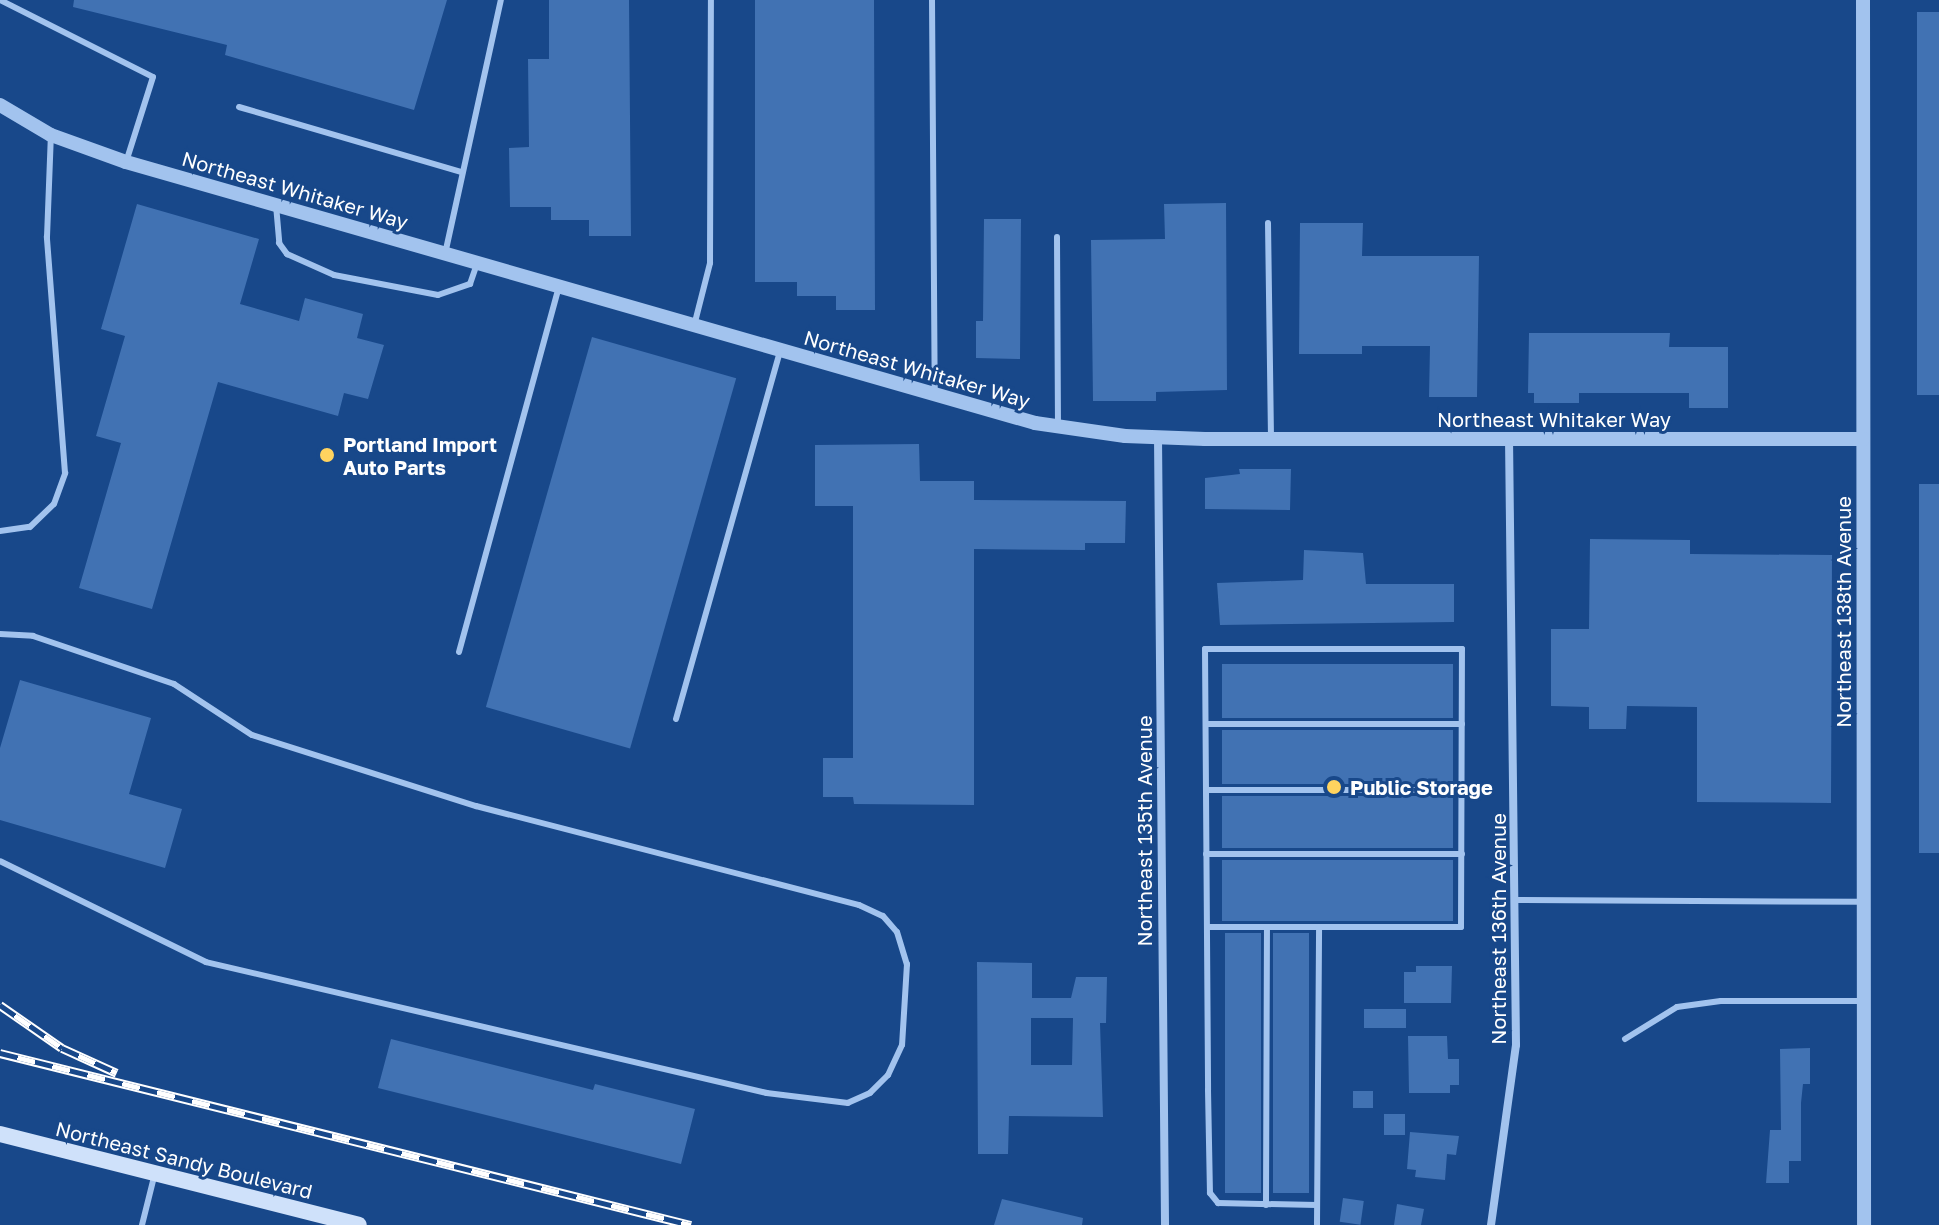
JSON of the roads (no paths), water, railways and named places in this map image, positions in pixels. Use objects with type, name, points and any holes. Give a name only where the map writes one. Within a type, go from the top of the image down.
[{"type":"main road","name":"Northeast Sandy Boulevard","points":[[0,1134],[359,1225]]},
{"type":"street","name":"Northeast 138th Avenue","points":[[1863,0],[1864,1225]]},
{"type":"street","name":"Northeast Whitaker Way","points":[[0,105],[51,135],[126,162],[935,396],[1058,427],[1158,437],[1271,439],[1863,439]]},
{"type":"street","name":"Northeast 135th Avenue","points":[[1158,437],[1165,1225]]},
{"type":"street","name":"Northeast 136th Avenue","points":[[1491,1225],[1516,1045],[1509,439]]},
{"type":"lane","points":[[0,0],[153,77],[126,162]]},
{"type":"lane","points":[[445,254],[501,0]]},
{"type":"lane","points":[[694,326],[710,263],[711,0]]},
{"type":"lane","points":[[932,0],[935,396]]},
{"type":"lane","points":[[239,107],[462,172]]},
{"type":"lane","points":[[0,531],[30,527],[54,504],[65,473],[47,237],[51,135]]},
{"type":"lane","points":[[276,205],[279,243],[287,254],[334,275],[438,295],[470,284],[477,263]]},
{"type":"lane","points":[[1268,223],[1271,439]]},
{"type":"lane","points":[[1057,237],[1058,427]]},
{"type":"lane","points":[[459,652],[559,287]]},
{"type":"lane","points":[[676,719],[780,351]]},
{"type":"lane","points":[[0,634],[33,636],[174,684],[252,735],[386,778],[883,916],[897,932],[907,964],[902,1045],[888,1075],[870,1093],[848,1103],[767,1093],[206,962],[0,861]]},
{"type":"lane","points":[[1207,927],[1461,927],[1462,649],[1205,649],[1206,854],[1210,1193],[1218,1203],[1317,1205]]},
{"type":"lane","points":[[1206,724],[1462,724]]},
{"type":"lane","points":[[1206,790],[1462,790]]},
{"type":"lane","points":[[1206,854],[1462,854]]},
{"type":"lane","points":[[1515,900],[1863,902]]},
{"type":"lane","points":[[1266,1205],[1267,927]]},
{"type":"lane","points":[[1317,1225],[1319,927]]},
{"type":"lane","points":[[1625,1039],[1677,1007],[1721,1001],[1863,1001]]},
{"type":"lane","points":[[142,1225],[155,1173]]},
{"type":"railway","points":[[0,1005],[62,1048],[117,1073]]},
{"type":"railway","points":[[0,1053],[691,1225]]},
{"type":"place","name":"Portland Import Auto Parts","points":[[327,455]]},
{"type":"place","name":"Public Storage","points":[[1334,787]]}]
